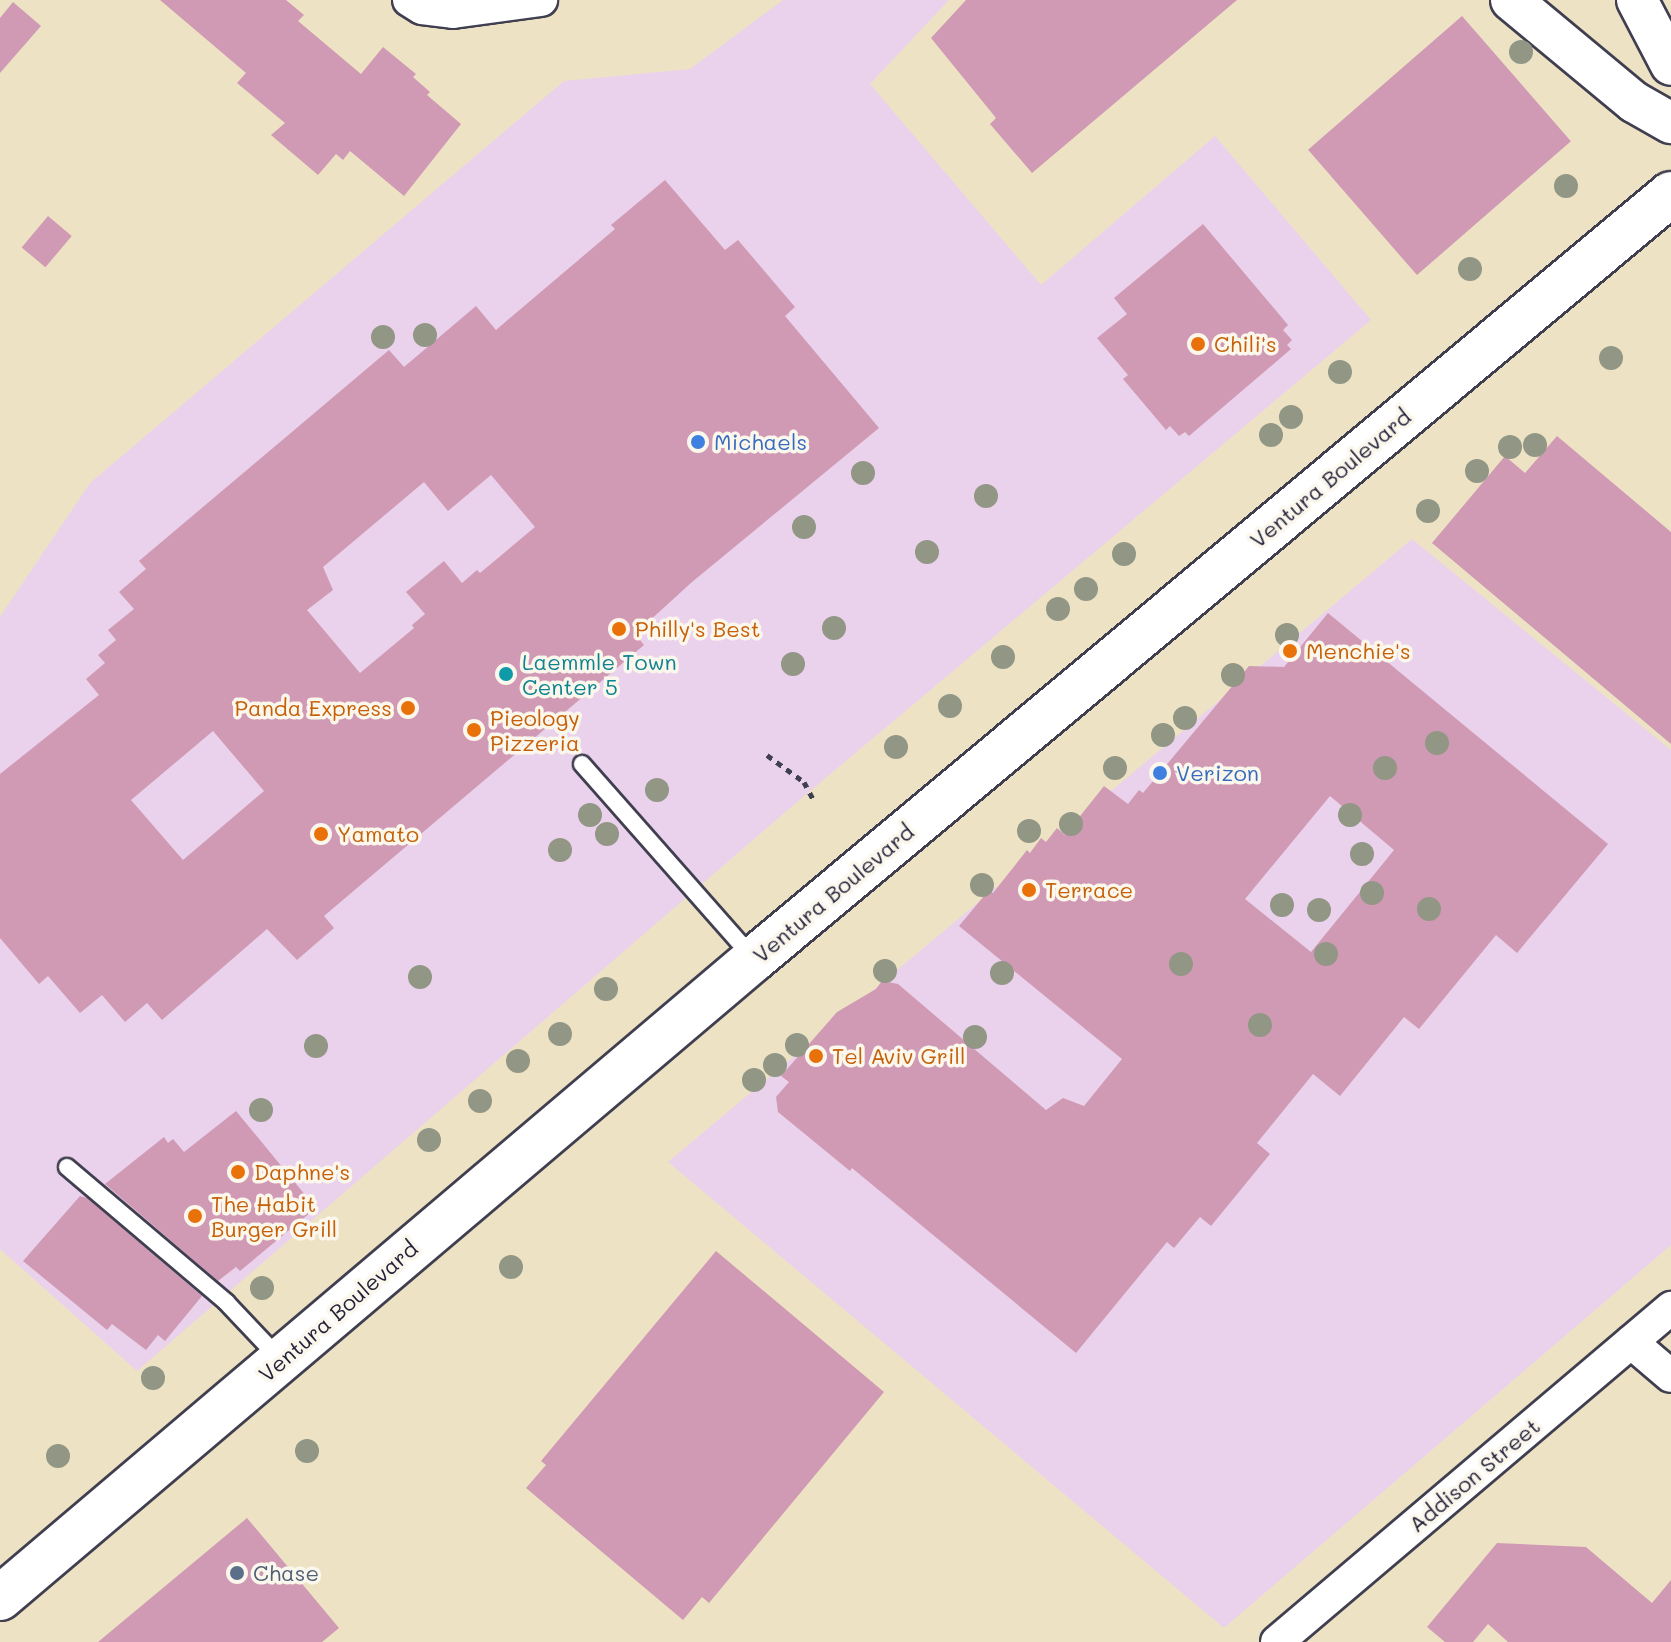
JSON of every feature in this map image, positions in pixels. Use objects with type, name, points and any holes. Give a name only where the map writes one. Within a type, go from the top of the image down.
[{"type":"main road","name":"Ventura Boulevard","points":[[0,1598],[754,959],[1671,194]]},
{"type":"street","points":[[409,0],[422,8],[453,12],[541,0]]},
{"type":"street","points":[[1511,0],[1634,102],[1671,123]]},
{"type":"street","points":[[1637,0],[1671,65]]},
{"type":"street","name":"Addison Street","points":[[1277,1642],[1671,1308]]},
{"type":"street","points":[[1631,1342],[1671,1376]]},
{"type":"lane","points":[[582,764],[754,959]]},
{"type":"lane","points":[[67,1167],[226,1302],[281,1360]]},
{"type":"path","points":[[767,755],[804,782],[815,803]]},
{"type":"shaded area","points":[[783,0],[949,0],[870,84],[1041,285],[1215,136],[1371,320],[803,797],[137,1371],[0,1249],[0,617],[90,483],[564,81],[690,69]]},
{"type":"shaded area","points":[[1412,539],[1671,750],[1671,1245],[1224,1628],[668,1162]]},
{"type":"building","points":[[160,0],[286,0],[304,15],[298,21],[361,74],[383,47],[416,74],[413,77],[430,92],[427,95],[461,124],[404,196],[350,151],[343,160],[336,154],[318,175],[271,135],[285,123],[237,83],[246,73]]},
{"type":"building","points":[[966,0],[1237,0],[1032,173],[990,124],[996,118],[931,38]]},
{"type":"building","points":[[13,2],[41,26],[0,73],[0,18]]},
{"type":"building","points":[[1462,16],[1571,141],[1417,275],[1308,150]]},
{"type":"building","points":[[665,180],[725,250],[738,240],[795,307],[785,316],[879,428],[692,582],[635,634],[644,645],[324,916],[334,928],[297,960],[267,929],[162,1020],[147,1003],[125,1022],[102,995],[80,1013],[48,976],[39,984],[0,938],[0,774],[99,695],[86,679],[105,663],[98,655],[116,640],[108,630],[134,609],[119,592],[146,569],[139,561],[389,350],[404,367],[476,306],[496,330],[615,229],[611,225]],"holes":[[[491,475],[535,527],[480,573],[477,570],[462,583],[444,561],[406,592],[425,614],[412,625],[414,628],[360,673],[307,610],[333,590],[323,567],[424,482],[448,511]],[[213,731],[264,791],[183,860],[131,800]]]},
{"type":"building","points":[[48,216],[72,236],[45,267],[22,247]]},
{"type":"building","points":[[1203,224],[1288,325],[1283,330],[1292,340],[1287,345],[1291,349],[1189,436],[1185,432],[1179,436],[1170,426],[1166,430],[1123,379],[1128,375],[1097,338],[1127,314],[1114,298]]},
{"type":"building","points":[[1557,436],[1671,532],[1671,744],[1432,543],[1505,456],[1525,473]]},
{"type":"building","points":[[1328,613],[1608,844],[1517,953],[1496,935],[1419,1029],[1404,1017],[1340,1096],[1313,1074],[1257,1143],[1270,1154],[1211,1226],[1200,1217],[1174,1248],[1167,1242],[1076,1353],[852,1168],[850,1171],[778,1112],[776,1097],[789,1082],[781,1076],[837,1012],[876,989],[882,981],[898,984],[1046,1110],[1063,1098],[1084,1106],[1122,1059],[959,926],[989,890],[993,893],[1027,850],[1030,853],[1041,838],[1046,842],[1057,828],[1065,835],[1104,786],[1128,804],[1139,790],[1143,793],[1249,666],[1284,667]],"holes":[[[1330,796],[1394,850],[1311,952],[1245,899]]]},
{"type":"building","points":[[236,1111],[306,1196],[301,1200],[311,1212],[240,1271],[236,1267],[218,1281],[105,1184],[164,1137],[168,1143],[173,1139],[184,1152]]},
{"type":"building","points":[[80,1196],[87,1198],[202,1296],[165,1341],[158,1335],[146,1350],[112,1324],[107,1330],[23,1261]]},
{"type":"building","points":[[716,1251],[884,1392],[709,1603],[702,1597],[683,1620],[526,1488],[546,1465],[541,1461]]},
{"type":"building","name":"Chase","points":[[247,1518],[339,1628],[322,1642],[98,1642]]},
{"type":"building","points":[[1497,1543],[1586,1547],[1652,1603],[1671,1580],[1671,1642],[1508,1642],[1488,1624],[1473,1642],[1445,1642],[1427,1627]]},
{"type":"place","name":"Chili's","points":[[1198,344]]},
{"type":"place","name":"Michaels","points":[[698,442]]},
{"type":"place","name":"Philly's Best","points":[[619,629]]},
{"type":"place","name":"Menchie's","points":[[1290,651]]},
{"type":"place","name":"Laemmle Town Center 5","points":[[506,674]]},
{"type":"place","name":"Panda Express","points":[[408,708]]},
{"type":"place","name":"Pieology Pizzeria","points":[[474,730]]},
{"type":"place","name":"Verizon","points":[[1160,773]]},
{"type":"place","name":"Yamato","points":[[321,834]]},
{"type":"place","name":"Terrace","points":[[1029,890]]},
{"type":"place","name":"Tel Aviv Grill","points":[[816,1056]]},
{"type":"place","name":"Daphne's","points":[[238,1172]]},
{"type":"place","name":"The Habit Burger Grill","points":[[195,1216]]},
{"type":"place","name":"Chase","points":[[237,1573]]}]
